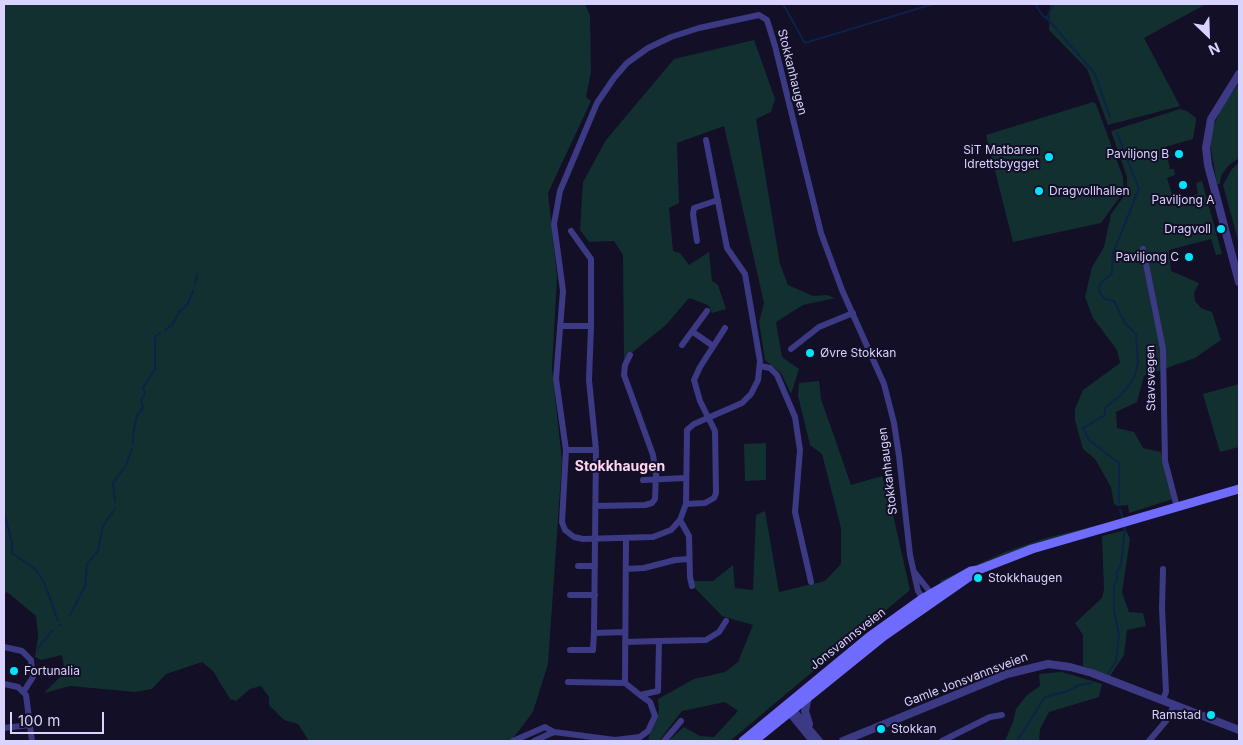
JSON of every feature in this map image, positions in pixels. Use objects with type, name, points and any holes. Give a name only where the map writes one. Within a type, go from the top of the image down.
[{"type":"main road","name":"Jonsvannsveien","points":[[743,741],[808,697],[926,601],[930,593],[971,570],[978,570],[1020,553],[1239,489]]},
{"type":"main road","name":"Jonsvannsveien","points":[[754,741],[869,637],[926,601],[974,576],[978,570]]},
{"type":"street","name":"Stokkanhaugen","points":[[680,520],[671,530],[659,536],[626,538],[574,537],[567,533],[563,526],[566,450],[556,386],[563,283],[554,224],[557,202],[591,117],[605,90],[628,63],[660,42],[699,28],[756,15],[763,16],[768,23],[821,232],[842,290],[884,384],[894,424],[908,541],[917,586],[926,601]]},
{"type":"street","points":[[1239,74],[1211,119],[1206,148],[1208,165],[1239,282]]},
{"type":"street","points":[[692,586],[689,536],[680,520],[686,504],[686,433],[691,426],[748,398],[757,385],[760,366],[745,274],[727,248],[706,140]]},
{"type":"street","points":[[697,240],[693,210],[698,206],[718,200]]},
{"type":"street","points":[[570,650],[593,650],[596,538],[596,450],[589,380],[591,259],[571,231]]},
{"type":"street","name":"Stavsvegen","points":[[1143,249],[1161,334],[1165,386],[1163,429],[1165,461],[1177,507]]},
{"type":"street","points":[[682,345],[706,311]]},
{"type":"street","points":[[790,349],[819,327],[853,313]]},
{"type":"street","points":[[560,326],[591,326]]},
{"type":"street","points":[[686,504],[708,502],[716,493],[716,434],[713,424],[708,418],[696,392],[694,380],[725,328]]},
{"type":"street","points":[[693,332],[713,346]]},
{"type":"street","points":[[596,506],[650,504],[655,499],[656,478],[648,440],[625,379],[625,365],[630,355]]},
{"type":"street","points":[[760,366],[770,368],[777,375],[789,397],[797,422],[800,450],[795,512],[811,582]]},
{"type":"street","points":[[566,450],[596,450]]},
{"type":"street","points":[[643,480],[686,478]]},
{"type":"street","points":[[626,538],[626,683]]},
{"type":"street","points":[[626,569],[644,568],[689,558]]},
{"type":"street","points":[[578,566],[595,566]]},
{"type":"street","points":[[1162,700],[1166,692],[1162,608],[1163,569]]},
{"type":"street","name":"Stokkanhaugen","points":[[915,573],[930,593]]},
{"type":"street","points":[[570,596],[595,595]]},
{"type":"street","points":[[625,642],[706,640],[718,632],[726,621]]},
{"type":"street","points":[[594,633],[625,632]]},
{"type":"street","points":[[640,695],[658,691],[659,642]]},
{"type":"street","points":[[4,647],[22,651],[31,660],[33,677],[24,691]]},
{"type":"street","name":"Gamle Jonsvannsveien","points":[[843,741],[1007,674],[1042,664],[1060,664],[1077,668],[1239,730]]},
{"type":"street","points":[[513,741],[546,727],[554,732],[614,740],[641,739],[648,731],[655,716],[650,702],[626,683],[568,682]]},
{"type":"street","points":[[4,684],[15,686],[24,691],[28,699],[32,741]]},
{"type":"street","points":[[808,697],[805,711],[810,728]]},
{"type":"street","points":[[1149,741],[1166,721],[1174,706]]},
{"type":"street","points":[[789,709],[810,728],[819,741]]},
{"type":"street","points":[[789,709],[813,741]]},
{"type":"street","points":[[942,741],[990,717],[1002,715]]},
{"type":"street","points":[[664,741],[681,721]]},
{"type":"street","points":[[4,728],[30,725]]},
{"type":"street","points":[[534,741],[554,732]]},
{"type":"green space","points":[[4,4],[585,4],[590,15],[591,72],[586,97],[591,101],[548,193],[557,277],[552,369],[562,461],[548,664],[533,712],[511,741],[309,741],[298,724],[284,720],[269,705],[269,697],[261,686],[250,689],[236,701],[230,699],[213,671],[202,662],[166,674],[152,689],[135,692],[70,686],[44,693],[65,672],[62,655],[41,660],[35,657],[38,636],[36,616],[7,592],[4,594]]},
{"type":"green space","points":[[1050,4],[1206,4],[1144,38],[1180,106],[1108,125],[1087,69],[1049,30]]},
{"type":"green space","points":[[754,40],[775,99],[771,112],[756,119],[780,264],[788,285],[813,296],[827,295],[835,298],[803,305],[776,322],[782,357],[799,369],[791,394],[781,373],[765,360],[759,322],[764,303],[724,126],[677,143],[679,203],[669,208],[673,251],[680,253],[689,265],[709,252],[712,281],[718,285],[726,309],[712,313],[708,305],[689,298],[666,325],[624,359],[623,255],[614,241],[589,242],[580,230],[583,182],[606,140],[674,59]]},
{"type":"green space","points":[[1237,86],[1239,87],[1239,158],[1228,166],[1221,176],[1220,184],[1217,184],[1210,144],[1212,130],[1220,110]]},
{"type":"green space","points":[[1093,102],[1096,104],[1123,177],[1124,191],[1101,223],[1013,242],[986,135]]},
{"type":"green space","points":[[1180,109],[1187,111],[1196,118],[1193,139],[1165,147],[1170,169],[1174,169],[1175,175],[1167,178],[1174,200],[1198,194],[1196,183],[1202,181],[1222,254],[1216,255],[1211,239],[1169,250],[1171,271],[1199,283],[1194,293],[1195,301],[1201,308],[1212,312],[1221,340],[1195,358],[1144,376],[1137,402],[1116,412],[1117,428],[1134,432],[1143,448],[1161,452],[1173,499],[1129,513],[1128,505],[1118,506],[1114,504],[1111,487],[1095,459],[1083,449],[1075,420],[1075,409],[1083,390],[1120,363],[1117,350],[1093,318],[1085,297],[1092,267],[1104,247],[1111,214],[1127,192],[1127,177],[1111,131]]},
{"type":"green space","points":[[1239,162],[1239,244],[1223,185],[1232,169]]},
{"type":"green space","points":[[819,381],[821,399],[851,485],[882,476],[889,497],[910,590],[730,741],[668,741],[684,727],[700,736],[714,737],[738,711],[725,702],[682,711],[659,741],[651,741],[648,739],[659,711],[658,699],[694,679],[725,672],[738,662],[753,625],[722,616],[693,586],[694,581],[713,581],[733,565],[735,588],[753,590],[756,515],[765,511],[779,592],[825,581],[841,564],[841,528],[822,454],[810,445],[798,396],[799,383]]},
{"type":"green space","points":[[1239,384],[1239,447],[1220,452],[1203,394]]},
{"type":"green space","points":[[766,443],[766,480],[745,481],[744,444]]},
{"type":"green space","points":[[1107,523],[991,560],[942,585],[940,581],[1005,552],[1046,538]]},
{"type":"green space","points":[[1126,530],[1130,539],[1122,592],[1129,612],[1143,613],[1146,626],[1127,630],[1124,655],[1110,676],[1083,666],[1083,635],[1075,623],[1102,598],[1104,589],[1102,536]]},
{"type":"green space","points":[[1062,672],[1102,684],[1099,697],[1049,712],[1040,729],[1039,741],[1005,741],[1016,709],[1027,695],[1040,686],[1039,674]]},
{"type":"waterway","points":[[783,4],[805,43],[933,4]]},
{"type":"waterway","points":[[1035,4],[1043,16],[1047,18]]},
{"type":"waterway","points":[[1053,4],[1047,18],[1095,74],[1110,117]]},
{"type":"waterway","points":[[1117,133],[1139,189],[1113,253],[1112,273],[1100,284],[1099,292],[1105,299],[1114,301],[1125,323],[1136,334],[1138,362],[1134,378],[1121,395],[1105,408],[1105,415],[1083,428],[1089,440],[1119,463],[1119,503]]},
{"type":"waterway","points":[[195,284],[197,274]]},
{"type":"waterway","points":[[165,330],[173,324],[179,312],[187,305],[193,291]]},
{"type":"waterway","points":[[133,445],[137,415],[143,408],[141,400],[145,394],[143,388],[155,369],[155,337],[160,333]]},
{"type":"waterway","points":[[126,465],[132,449]]},
{"type":"waterway","points":[[115,502],[113,483],[124,468]]},
{"type":"waterway","points":[[70,615],[85,586],[87,564],[98,551],[103,526],[115,509]]},
{"type":"waterway","points":[[1120,510],[1123,519]]},
{"type":"waterway","points":[[4,512],[12,543],[12,553],[35,569],[44,582],[58,621]]},
{"type":"waterway","points":[[1108,673],[1116,662],[1119,635],[1114,611],[1114,586],[1117,581],[1117,572],[1121,565],[1125,527]]},
{"type":"waterway","points":[[38,648],[53,630]]},
{"type":"waterway","points":[[1017,741],[1045,697],[1068,691],[1079,685],[1092,683]]},
{"type":"place","name":"Paviljong B","points":[[1179,154]]},
{"type":"place","name":"SiT Matbaren Idrettsbygget","points":[[1049,157]]},
{"type":"place","name":"Paviljong A","points":[[1183,185]]},
{"type":"place","name":"Dragvollhallen","points":[[1039,191]]},
{"type":"place","name":"Dragvoll","points":[[1221,229]]},
{"type":"place","name":"Paviljong C","points":[[1189,257]]},
{"type":"place","name":"Øvre Stokkan","points":[[810,353]]},
{"type":"place","name":"Stokkhaugen","points":[[978,578]]},
{"type":"place","name":"Fortunalia","points":[[14,671]]},
{"type":"place","name":"Ramstad","points":[[1211,715]]},
{"type":"place","name":"Stokkan","points":[[881,729]]},
{"type":"district","name":"Stokkhaugen","points":[[620,467]]}]
